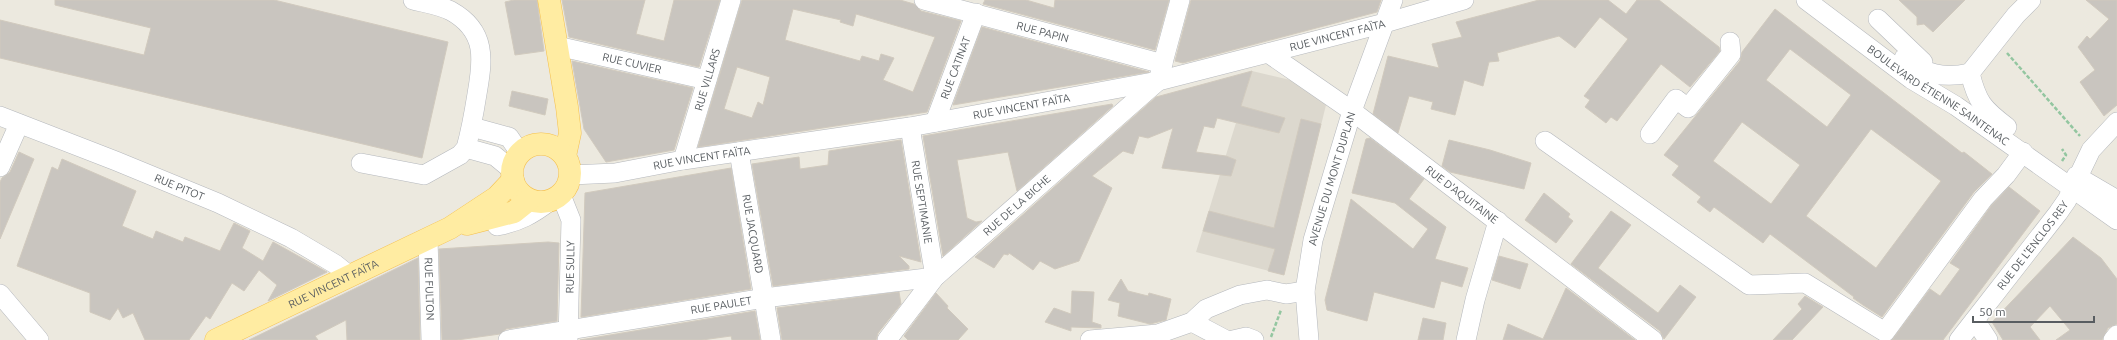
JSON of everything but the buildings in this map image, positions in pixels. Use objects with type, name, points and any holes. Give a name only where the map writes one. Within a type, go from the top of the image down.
[{"type":"main road","points":[[549,0],[567,107],[570,134],[568,166],[569,182],[556,198],[543,203],[529,200],[519,192],[520,162],[553,127],[567,107]]},
{"type":"main road","points":[[520,162],[548,145],[558,149],[568,166]]},
{"type":"main road","name":"RUE VINCENT FAÏTA","points":[[216,340],[450,228],[497,197],[520,162]]},
{"type":"main road","name":"RUE VINCENT FAÏTA","points":[[450,228],[514,212],[529,200]]},
{"type":"street","points":[[361,163],[424,175],[460,155],[466,148],[472,127],[482,62],[481,46],[465,22],[450,11],[413,0]]},
{"type":"street","name":"RUE VILLARS","points":[[683,160],[731,0]]},
{"type":"street","points":[[1160,73],[1180,0]]},
{"type":"street","name":"AVENUE DU MONT DUPLAN","points":[[1309,340],[1305,291],[1313,240],[1352,111],[1393,0]]},
{"type":"street","name":"RUE VINCENT FAÏTA","points":[[568,166],[615,173],[683,160],[910,128],[1160,73],[1268,53],[1385,23],[1464,0]]},
{"type":"street","name":"BOULEVARD ÉTIENNE SAINTENAC","points":[[1806,0],[1911,79],[1935,83],[2023,152],[2075,182]]},
{"type":"street","points":[[1824,0],[1921,70],[1935,83]]},
{"type":"street","points":[[1935,83],[1970,73],[1996,40],[2031,0]]},
{"type":"street","name":"RUE PAPIN","points":[[936,2],[976,13],[1160,73]]},
{"type":"street","name":"RUE CATINAT","points":[[935,122],[976,13]]},
{"type":"street","points":[[1878,19],[1935,83]]},
{"type":"street","points":[[1650,134],[1676,99],[1688,108],[1732,54],[1730,42]]},
{"type":"street","name":"RUE CUVIER","points":[[557,46],[707,80]]},
{"type":"street","name":"RUE D'AQUITAINE","points":[[1268,53],[1352,111],[1653,340]]},
{"type":"street","name":"RUE DE LA BICHE","points":[[887,340],[935,277],[1160,73]]},
{"type":"street","points":[[1970,73],[1975,94],[1988,113],[2075,182],[2117,220]]},
{"type":"street","name":"RUE PITOT","points":[[0,116],[116,161],[218,203],[291,238],[335,264],[350,276]]},
{"type":"street","name":"RUE DE L'ENCLOS REY","points":[[1959,340],[2058,212],[2091,150],[2117,122]]},
{"type":"street","points":[[0,167],[19,124]]},
{"type":"street","points":[[472,127],[493,134],[509,137],[520,162]]},
{"type":"street","name":"RUE SEPTIMANIE","points":[[910,128],[935,277]]},
{"type":"street","points":[[1545,141],[1749,285],[1805,283],[1885,332],[1983,199],[2006,175],[2023,152]]},
{"type":"street","points":[[466,148],[520,162]]},
{"type":"street","name":"RUE JACQUARD","points":[[739,152],[771,340]]},
{"type":"street","points":[[2075,182],[2112,197],[2117,202]]},
{"type":"street","points":[[450,228],[480,228],[513,223],[528,217],[556,198]]},
{"type":"street","name":"RUE SULLY","points":[[556,198],[571,220],[568,335]]},
{"type":"street","points":[[1466,340],[1475,300],[1498,221]]},
{"type":"street","name":"RUE FULTON","points":[[428,238],[431,340]]},
{"type":"street","name":"RUE PAULET","points":[[508,340],[568,335],[764,298],[935,277]]},
{"type":"street","points":[[1090,340],[1106,337],[1132,339],[1158,334],[1192,322],[1206,309],[1240,295],[1267,290],[1286,294],[1305,291]]},
{"type":"street","points":[[0,294],[40,340]]},
{"type":"street","points":[[1975,320],[1988,340]]},
{"type":"street","points":[[1192,322],[1226,340]]},
{"type":"street","points":[[2113,340],[2117,335]]},
{"type":"street","points":[[1233,340],[1246,337],[1254,340]]},
{"type":"path","points":[[1996,40],[2091,150]]},
{"type":"path","points":[[2062,150],[2066,155],[2062,162]]},
{"type":"path","points":[[1270,340],[1286,294]]},
{"type":"shaded area","points":[[1252,71],[1299,82],[1326,105],[1284,275],[1196,252]]}]
